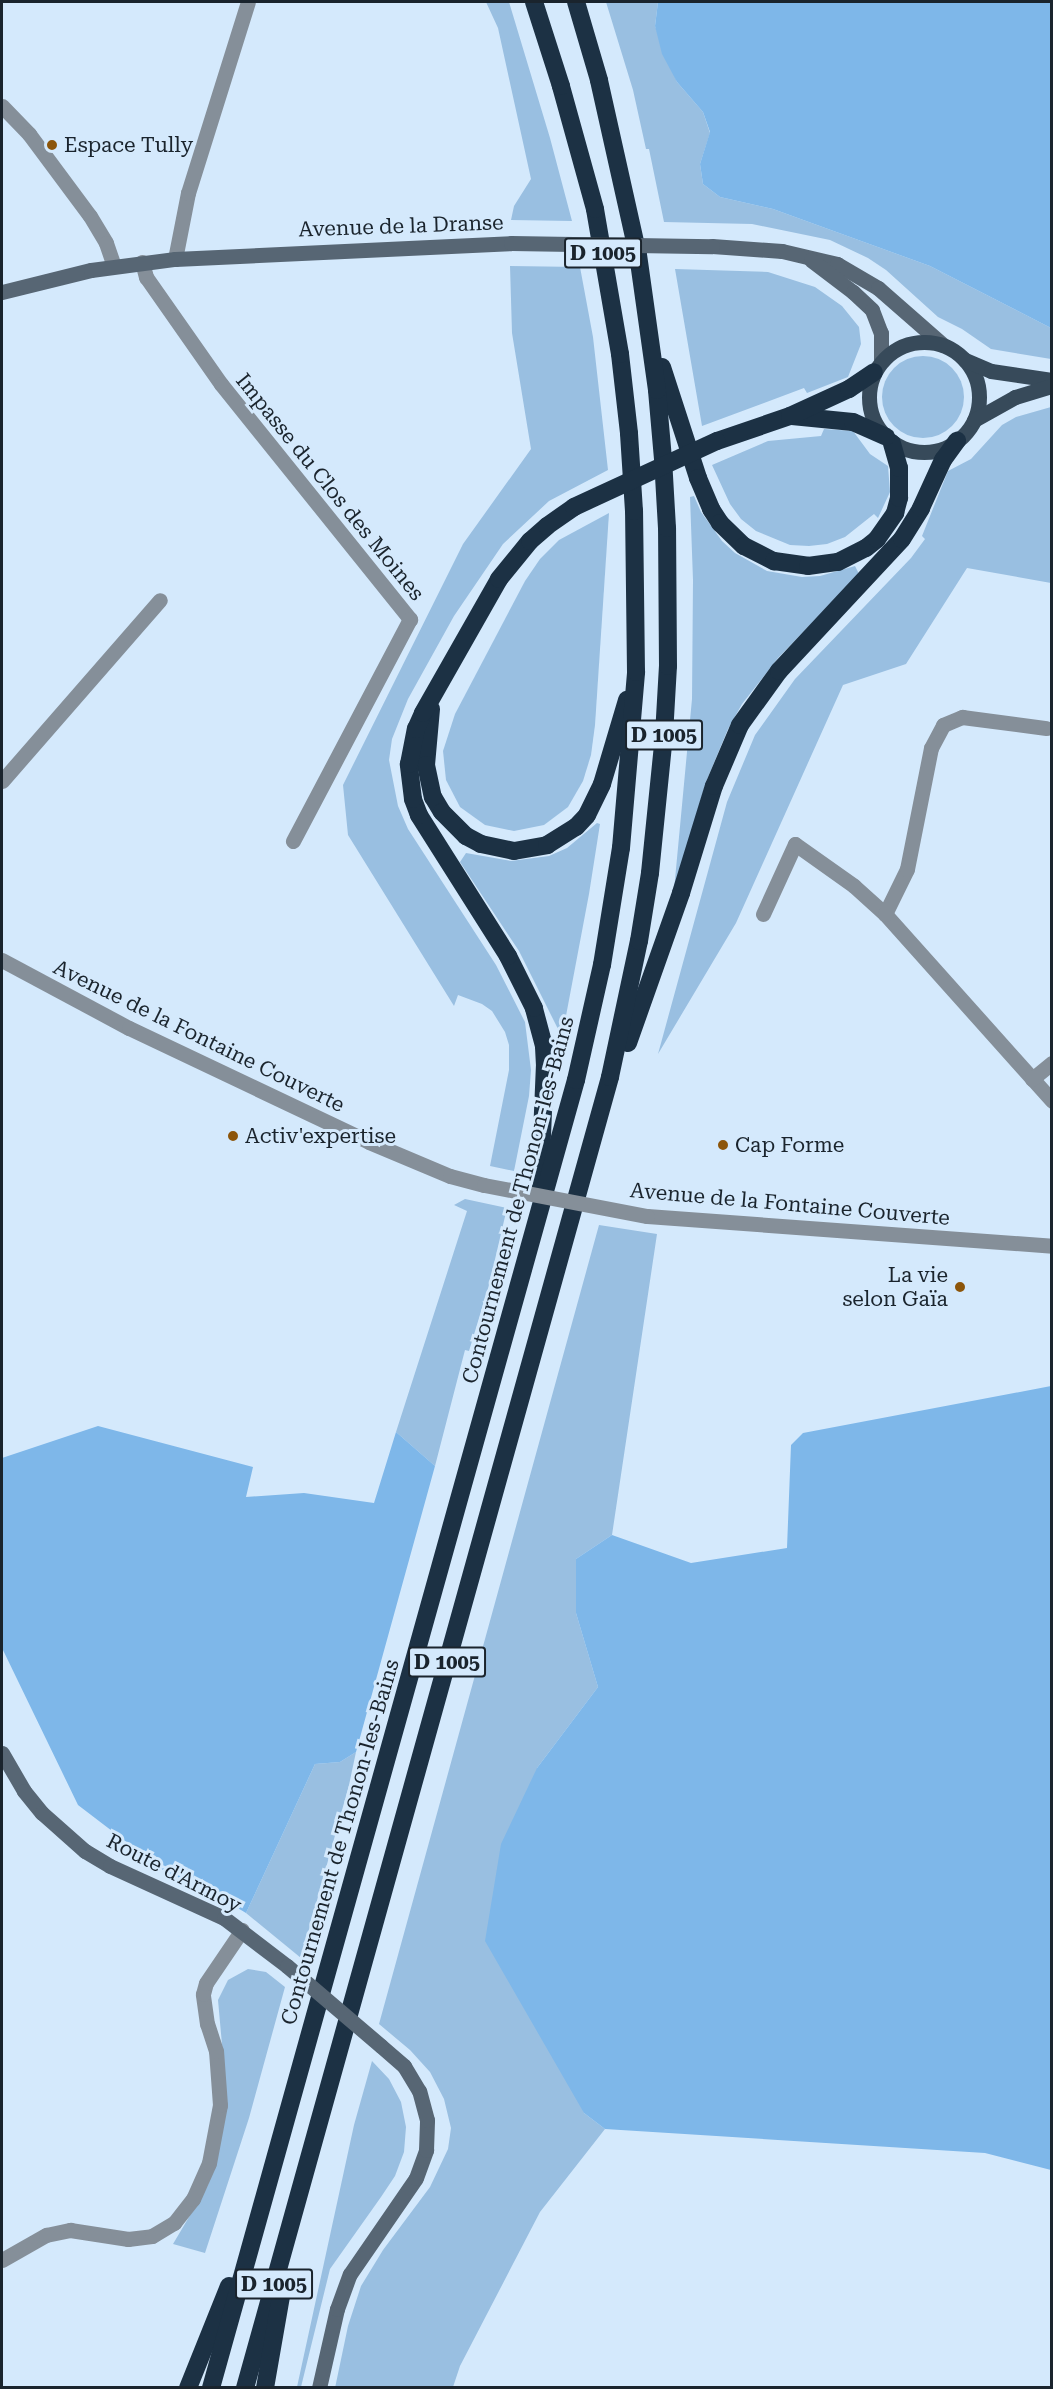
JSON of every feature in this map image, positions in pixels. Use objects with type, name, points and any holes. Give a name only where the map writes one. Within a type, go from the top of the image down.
[{"type":"highway","name":"Contournement de Thonon-les-Bains","points":[[211,2388],[538,1217],[590,1022],[613,906],[628,789],[636,672],[634,511],[620,354],[595,209],[561,86],[534,2]]},
{"type":"highway","name":"D 1005","points":[[245,2388],[613,1066],[639,941],[650,873],[664,735],[668,666],[667,528],[657,390],[648,322],[621,177],[599,80],[576,2]]},
{"type":"highway","points":[[648,322],[703,494],[720,523],[731,536],[759,555],[791,565],[823,565],[852,556],[877,539],[895,513],[899,498],[899,468],[889,440],[853,422],[790,416]]},
{"type":"highway","points":[[538,1217],[544,1076],[540,1027],[518,973],[427,831],[413,799],[409,764],[411,746],[419,721],[499,579],[530,541],[547,526],[574,507],[717,441],[790,416],[849,388],[877,367]]},
{"type":"highway","points":[[592,1143],[681,893],[718,776],[740,725],[779,671],[902,539],[921,508],[943,460],[957,441]]},
{"type":"highway","points":[[432,698],[426,765],[433,797],[442,812],[466,836],[480,844],[514,851],[531,849],[554,841],[576,827],[596,800],[636,672]]},
{"type":"highway","name":"D 1005","points":[[265,2388],[303,2180]]},
{"type":"highway","name":"D 1005","points":[[188,2388],[262,2206]]},
{"type":"main road","name":"Avenue de la Dranse","points":[[2,292],[114,266],[175,258],[511,243],[712,246],[771,250],[837,264],[878,288],[943,345]]},
{"type":"main road","name":"Avenue de la Dranse","points":[[806,256],[853,292],[872,310],[881,333],[877,367]]},
{"type":"main road","points":[[1052,380],[991,371],[965,360],[943,345],[926,342],[909,344],[893,351],[877,367],[869,389],[869,407],[875,424],[889,440],[910,450],[929,452],[957,441],[974,420],[1015,397],[1052,386]]},
{"type":"main road","points":[[965,360],[978,384],[979,403],[974,420]]},
{"type":"main road","name":"Route d'Armoy","points":[[2,1753],[24,1791],[42,1813],[85,1851],[127,1874],[206,1908],[242,1930],[404,2066],[419,2091],[427,2120],[426,2150],[416,2178],[350,2274],[337,2309],[319,2388]]},
{"type":"street","points":[[175,258],[185,200],[248,2]]},
{"type":"street","points":[[2,106],[29,134],[90,216],[106,243],[114,266]]},
{"type":"street","name":"Impasse du Clos des Moines","points":[[142,262],[146,277],[221,384],[410,619],[293,842]]},
{"type":"street","points":[[2,781],[160,600]]},
{"type":"street","points":[[885,914],[907,869],[931,748],[943,725],[962,717],[1046,728]]},
{"type":"street","points":[[763,914],[795,844],[854,886],[885,914],[1052,1101]]},
{"type":"street","name":"Avenue de la Fontaine Couverte","points":[[2,960],[129,1028],[369,1142],[450,1176],[484,1185],[647,1216],[1052,1246]]},
{"type":"street","points":[[1032,1079],[1052,1063]]},
{"type":"street","points":[[2,2260],[46,2235],[70,2230],[128,2239],[152,2236],[174,2223],[193,2199],[209,2163],[220,2105],[216,2051],[207,2024],[202,1994],[206,1983],[242,1930]]},
{"type":"shaded area","points":[[486,2],[509,2],[550,138],[572,221],[511,220],[514,206],[531,179],[498,28]]},
{"type":"shaded area","points":[[606,2],[658,2],[655,26],[677,82],[703,112],[710,133],[700,164],[703,184],[720,197],[773,209],[930,266],[1051,328],[1051,359],[991,349],[962,329],[938,317],[886,270],[868,258],[830,240],[752,224],[664,222],[649,149],[646,149],[633,90]]},
{"type":"shaded area","points":[[658,2],[1051,2],[1051,328],[930,266],[773,209],[720,197],[703,184],[700,164],[710,132],[703,112],[677,82],[662,54],[655,26]]},
{"type":"shaded area","points":[[510,266],[580,267],[593,337],[608,470],[549,501],[503,544],[454,616],[408,699],[392,739],[389,760],[398,806],[408,829],[496,965],[525,1022],[531,1070],[529,1096],[514,1171],[490,1166],[509,1070],[509,1045],[505,1032],[492,1011],[482,1004],[458,995],[454,1006],[348,835],[343,785],[463,544],[531,449],[512,333]]},
{"type":"shaded area","points":[[675,269],[768,272],[815,287],[842,306],[859,327],[861,344],[848,377],[807,393],[804,388],[702,426]]},
{"type":"shaded area","points":[[923,356],[939,359],[952,368],[961,381],[964,397],[961,413],[952,426],[939,435],[923,438],[907,435],[894,426],[885,413],[882,397],[885,381],[894,368],[907,359]]},
{"type":"shaded area","points":[[1051,407],[1051,583],[967,568],[906,664],[843,685],[736,923],[658,1054],[727,802],[755,735],[795,679],[911,558],[925,539],[922,536],[948,471],[971,459],[1002,425],[1016,417]]},
{"type":"shaded area","points":[[824,429],[853,431],[870,454],[888,466],[890,492],[878,518],[874,514],[845,537],[827,544],[809,546],[790,545],[756,531],[741,519],[730,504],[712,465],[768,441],[821,436]]},
{"type":"shaded area","points":[[694,496],[701,512],[722,541],[735,553],[767,571],[802,577],[820,576],[855,566],[859,574],[778,658],[742,704],[728,729],[706,782],[674,890],[692,699],[693,580],[690,497]]},
{"type":"shaded area","points":[[609,513],[595,725],[591,755],[583,781],[568,807],[544,825],[514,831],[485,825],[460,807],[446,780],[443,751],[455,714],[525,581],[540,559],[559,540]]},
{"type":"shaded area","points":[[597,823],[600,824],[589,894],[562,1037],[519,951],[460,862],[466,853],[511,861],[549,856],[567,848]]},
{"type":"shaded area","points":[[465,1199],[507,1208],[489,1285],[469,1351],[465,1350],[435,1466],[396,1432],[467,1211],[454,1205]]},
{"type":"shaded area","points":[[599,1225],[657,1234],[612,1535],[576,1559],[576,1613],[598,1687],[537,1768],[584,2113],[605,2129],[540,2212],[460,2366],[453,2387],[335,2388],[348,2326],[361,2286],[383,2250],[430,2187],[448,2149],[451,2128],[444,2099],[430,2072],[410,2050],[379,2024]]},
{"type":"shaded area","points":[[1051,1386],[1051,2170],[985,2153],[605,2129],[584,2113],[485,1941],[501,1844],[537,1768],[598,1687],[576,1613],[576,1559],[612,1535],[691,1563],[787,1548],[791,1445],[803,1433]]},
{"type":"shaded area","points":[[98,1426],[253,1467],[246,1497],[304,1493],[374,1503],[396,1432],[435,1466],[356,1752],[340,1762],[315,1764],[246,1913],[201,1886],[167,1873],[78,1805],[2,1648],[2,1458]]},
{"type":"shaded area","points":[[356,1752],[301,1958],[246,1913],[315,1764],[340,1762]]},
{"type":"shaded area","points":[[248,1969],[266,1972],[285,1987],[249,2118],[205,2253],[173,2244],[208,2185],[227,2100],[218,2000],[228,1980]]},
{"type":"shaded area","points":[[372,2061],[389,2079],[401,2102],[406,2127],[404,2152],[395,2176],[330,2269],[301,2387],[297,2387],[354,2125]]},
{"type":"place","name":"Espace Tully","points":[[52,145]]},
{"type":"place","name":"Activ'expertise","points":[[233,1136]]},
{"type":"place","name":"Cap Forme","points":[[723,1145]]},
{"type":"place","name":"La vie selon Gaïa","points":[[960,1287]]}]
